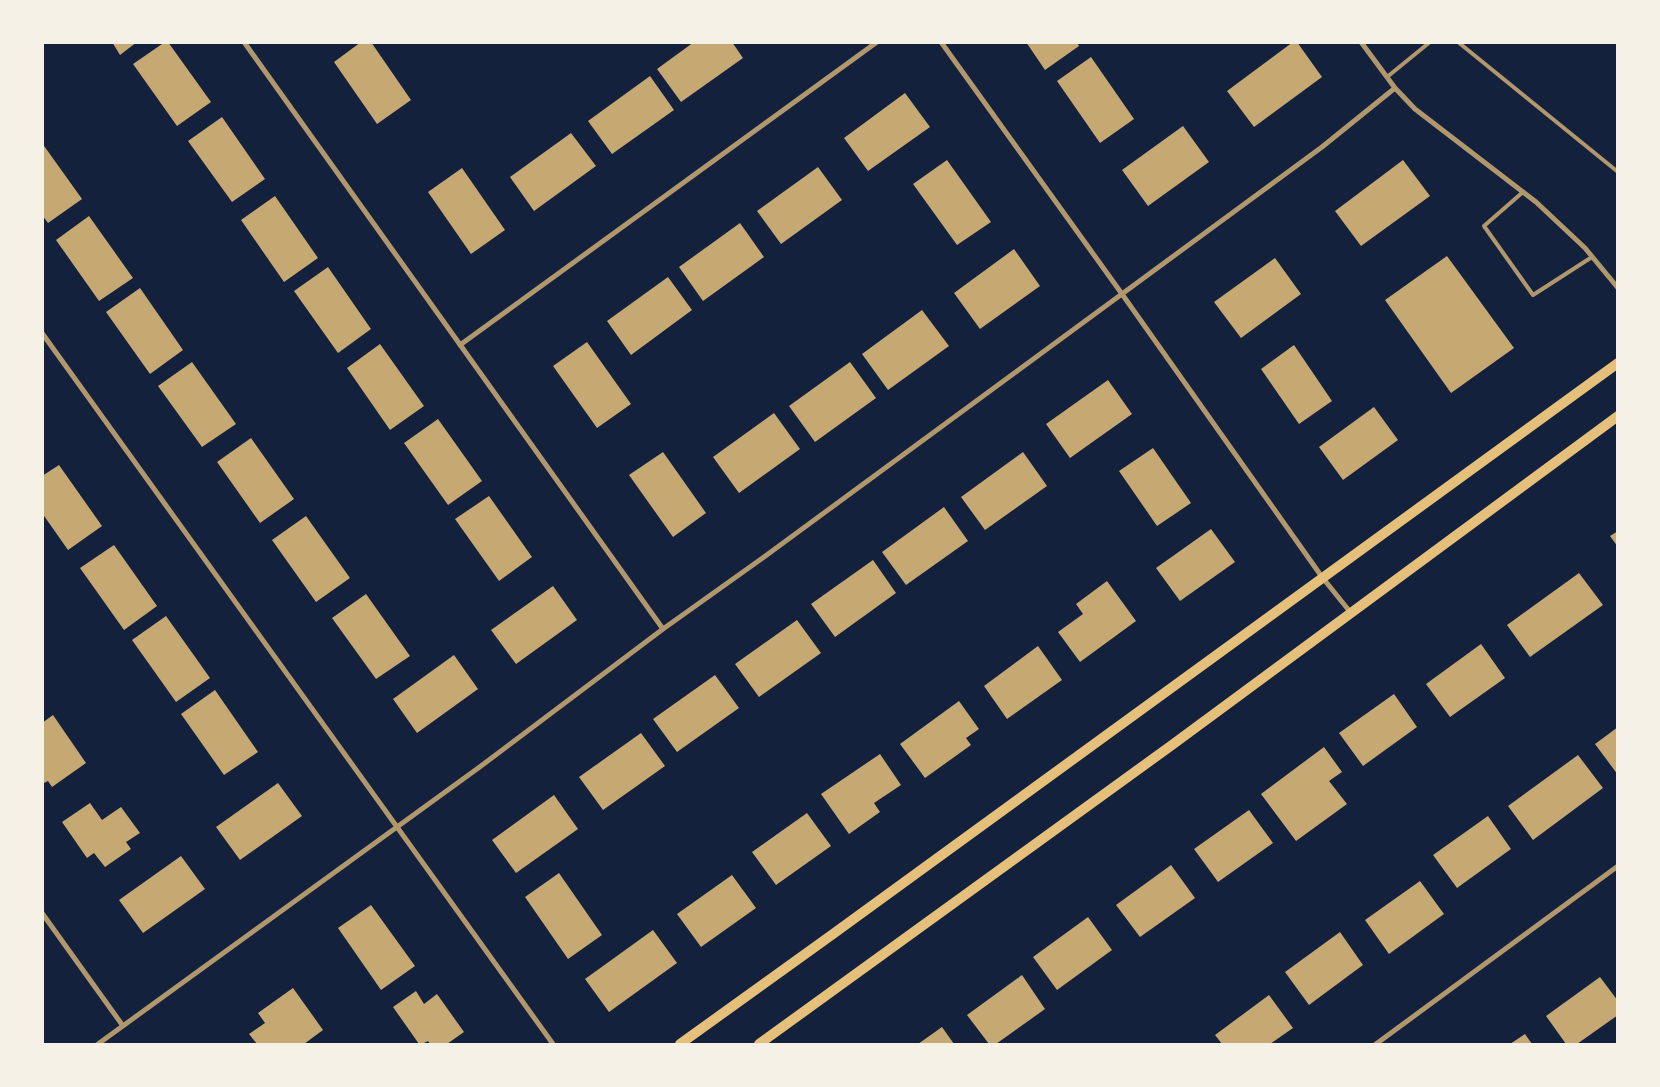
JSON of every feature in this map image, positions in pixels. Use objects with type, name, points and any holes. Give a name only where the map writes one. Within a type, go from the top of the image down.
[{"type":"main road","points":[[680,1044],[842,929],[1322,577],[1618,363]]},
{"type":"main road","points":[[759,1044],[1618,416]]},
{"type":"street","points":[[244,42],[663,629]]},
{"type":"street","points":[[460,345],[877,42]]},
{"type":"street","points":[[941,42],[1322,577],[1351,613]]},
{"type":"street","points":[[1360,42],[1395,88],[1416,109],[1543,208],[1592,257],[1618,288]]},
{"type":"street","points":[[98,1044],[481,766],[663,629],[764,557],[1322,147],[1395,88]]},
{"type":"street","points":[[42,333],[553,1044]]},
{"type":"street","points":[[1376,1044],[1618,866]]},
{"type":"street","points":[[42,914],[123,1026]]},
{"type":"lane","points":[[1387,77],[1430,42]]},
{"type":"lane","points":[[1458,42],[1618,172]]},
{"type":"lane","points":[[1524,192],[1484,226],[1533,295],[1592,257]]},
{"type":"building","points":[[112,42],[137,42],[120,55]]},
{"type":"building","points":[[165,42],[168,42],[211,102],[177,126],[133,64]]},
{"type":"building","points":[[361,42],[371,42],[411,100],[377,124],[334,62]]},
{"type":"building","points":[[694,42],[732,42],[743,58],[681,102],[657,69]]},
{"type":"building","points":[[1026,42],[1077,42],[1079,46],[1045,70]]},
{"type":"building","points":[[1293,42],[1297,42],[1322,77],[1254,127],[1227,91]]},
{"type":"building","points":[[1091,57],[1134,119],[1100,143],[1057,81]]},
{"type":"building","points":[[650,76],[674,110],[612,154],[588,121]]},
{"type":"building","points":[[905,93],[930,127],[868,171],[844,138]]},
{"type":"building","points":[[222,117],[265,179],[232,202],[188,141]]},
{"type":"building","points":[[1183,126],[1209,162],[1148,206],[1122,170]]},
{"type":"building","points":[[571,133],[596,166],[534,211],[510,177]]},
{"type":"building","points":[[42,143],[82,199],[48,223],[42,215]]},
{"type":"building","points":[[947,160],[991,222],[957,245],[913,184]]},
{"type":"building","points":[[1403,160],[1430,196],[1361,246],[1335,211]]},
{"type":"building","points":[[818,167],[842,200],[781,244],[757,211]]},
{"type":"building","points":[[462,168],[505,230],[471,254],[428,192]]},
{"type":"building","points":[[275,196],[318,258],[284,282],[241,220]]},
{"type":"building","points":[[89,216],[133,278],[99,301],[56,240]]},
{"type":"building","points":[[740,223],[764,257],[703,301],[679,267]]},
{"type":"building","points":[[1014,249],[1040,286],[980,329],[954,293]]},
{"type":"building","points":[[1447,256],[1514,348],[1451,393],[1385,300]]},
{"type":"building","points":[[1275,258],[1301,294],[1241,338],[1214,302]]},
{"type":"building","points":[[328,267],[371,329],[338,353],[294,291]]},
{"type":"building","points":[[668,277],[692,310],[631,355],[607,321]]},
{"type":"building","points":[[140,288],[183,350],[150,374],[106,312]]},
{"type":"building","points":[[922,310],[949,346],[888,390],[862,354]]},
{"type":"building","points":[[587,342],[631,404],[597,428],[553,366]]},
{"type":"building","points":[[380,344],[424,406],[390,430],[347,368]]},
{"type":"building","points":[[1294,345],[1332,401],[1299,424],[1261,369]]},
{"type":"building","points":[[192,362],[236,424],[202,447],[158,386]]},
{"type":"building","points":[[850,362],[876,398],[815,442],[789,406]]},
{"type":"building","points":[[1108,380],[1132,414],[1070,458],[1046,424]]},
{"type":"building","points":[[1374,407],[1398,440],[1343,480],[1319,447]]},
{"type":"building","points":[[774,413],[800,449],[739,493],[713,457]]},
{"type":"building","points":[[438,419],[482,481],[448,505],[404,443]]},
{"type":"building","points":[[251,438],[294,499],[260,523],[217,462]]},
{"type":"building","points":[[1153,448],[1191,503],[1157,526],[1119,471]]},
{"type":"building","points":[[663,452],[706,513],[673,537],[629,475]]},
{"type":"building","points":[[1023,452],[1047,486],[985,530],[961,497]]},
{"type":"building","points":[[59,465],[102,526],[68,550],[42,513],[42,476]]},
{"type":"building","points":[[489,496],[532,557],[499,581],[455,519]]},
{"type":"building","points":[[944,507],[968,541],[906,585],[882,552]]},
{"type":"building","points":[[306,516],[350,578],[316,602],[272,540]]},
{"type":"building","points":[[1211,529],[1235,562],[1180,601],[1156,568]]},
{"type":"building","points":[[1618,531],[1618,547],[1610,536]]},
{"type":"building","points":[[114,545],[157,606],[124,630],[80,568]]},
{"type":"building","points":[[873,560],[896,593],[835,637],[811,604]]},
{"type":"building","points":[[1579,573],[1603,605],[1530,657],[1507,625]]},
{"type":"building","points":[[1107,581],[1136,621],[1080,662],[1058,632],[1083,614],[1076,604]]},
{"type":"building","points":[[553,586],[577,620],[516,664],[491,630]]},
{"type":"building","points":[[366,594],[410,656],[376,679],[332,618]]},
{"type":"building","points":[[166,616],[210,678],[176,702],[132,640]]},
{"type":"building","points":[[797,620],[821,653],[759,697],[735,664]]},
{"type":"building","points":[[1481,644],[1505,678],[1450,717],[1426,684]]},
{"type":"building","points":[[1038,646],[1062,680],[1007,719],[984,686]]},
{"type":"building","points":[[454,655],[478,689],[417,733],[393,699]]},
{"type":"building","points":[[715,675],[739,708],[677,752],[653,719]]},
{"type":"building","points":[[215,690],[258,752],[224,775],[181,714]]},
{"type":"building","points":[[1394,694],[1417,727],[1363,766],[1339,733]]},
{"type":"building","points":[[959,701],[979,729],[966,738],[971,745],[925,778],[900,744]]},
{"type":"building","points":[[53,715],[86,763],[52,787],[48,781],[42,784],[42,723]]},
{"type":"building","points":[[1618,727],[1618,775],[1595,744]]},
{"type":"building","points":[[641,733],[665,766],[603,810],[579,777]]},
{"type":"building","points":[[1324,747],[1342,772],[1329,781],[1347,804],[1296,841],[1261,794]]},
{"type":"building","points":[[880,754],[901,785],[874,803],[880,812],[849,834],[821,794]]},
{"type":"building","points":[[1578,755],[1603,788],[1533,840],[1508,806]]},
{"type":"building","points":[[278,783],[302,816],[240,860],[216,827]]},
{"type":"building","points":[[554,795],[578,829],[516,873],[492,840]]},
{"type":"building","points":[[90,803],[102,820],[121,807],[140,833],[126,842],[131,849],[105,867],[94,853],[87,858],[62,822]]},
{"type":"building","points":[[1249,810],[1273,843],[1218,882],[1194,849]]},
{"type":"building","points":[[807,813],[831,846],[776,885],[752,852]]},
{"type":"building","points":[[1488,816],[1511,849],[1457,888],[1433,855]]},
{"type":"building","points":[[181,856],[205,889],[143,933],[119,900]]},
{"type":"building","points":[[1171,865],[1195,898],[1140,937],[1116,905]]},
{"type":"building","points":[[559,873],[602,935],[568,959],[525,897]]},
{"type":"building","points":[[732,875],[756,908],[701,947],[677,914]]},
{"type":"building","points":[[1420,881],[1444,914],[1389,954],[1365,920]]},
{"type":"building","points":[[371,905],[415,966],[381,990],[338,928]]},
{"type":"building","points":[[1088,917],[1112,950],[1057,990],[1033,957]]},
{"type":"building","points":[[653,930],[677,963],[609,1012],[585,979]]},
{"type":"building","points":[[1340,932],[1363,965],[1309,1005],[1285,972]]},
{"type":"building","points":[[1022,975],[1045,1009],[996,1044],[989,1044],[967,1015]]},
{"type":"building","points":[[1600,977],[1618,1001],[1618,1015],[1577,1044],[1566,1044],[1546,1016]]},
{"type":"building","points":[[293,988],[323,1030],[304,1044],[257,1044],[249,1034],[265,1023],[258,1013]]},
{"type":"building","points":[[416,991],[424,1004],[437,994],[464,1032],[447,1044],[430,1044],[428,1041],[419,1044],[393,1007]]},
{"type":"building","points":[[1269,995],[1293,1028],[1270,1044],[1222,1044],[1215,1035]]},
{"type":"building","points":[[942,1027],[954,1044],[918,1044]]},
{"type":"building","points":[[1525,1034],[1532,1044],[1510,1044]]}]
